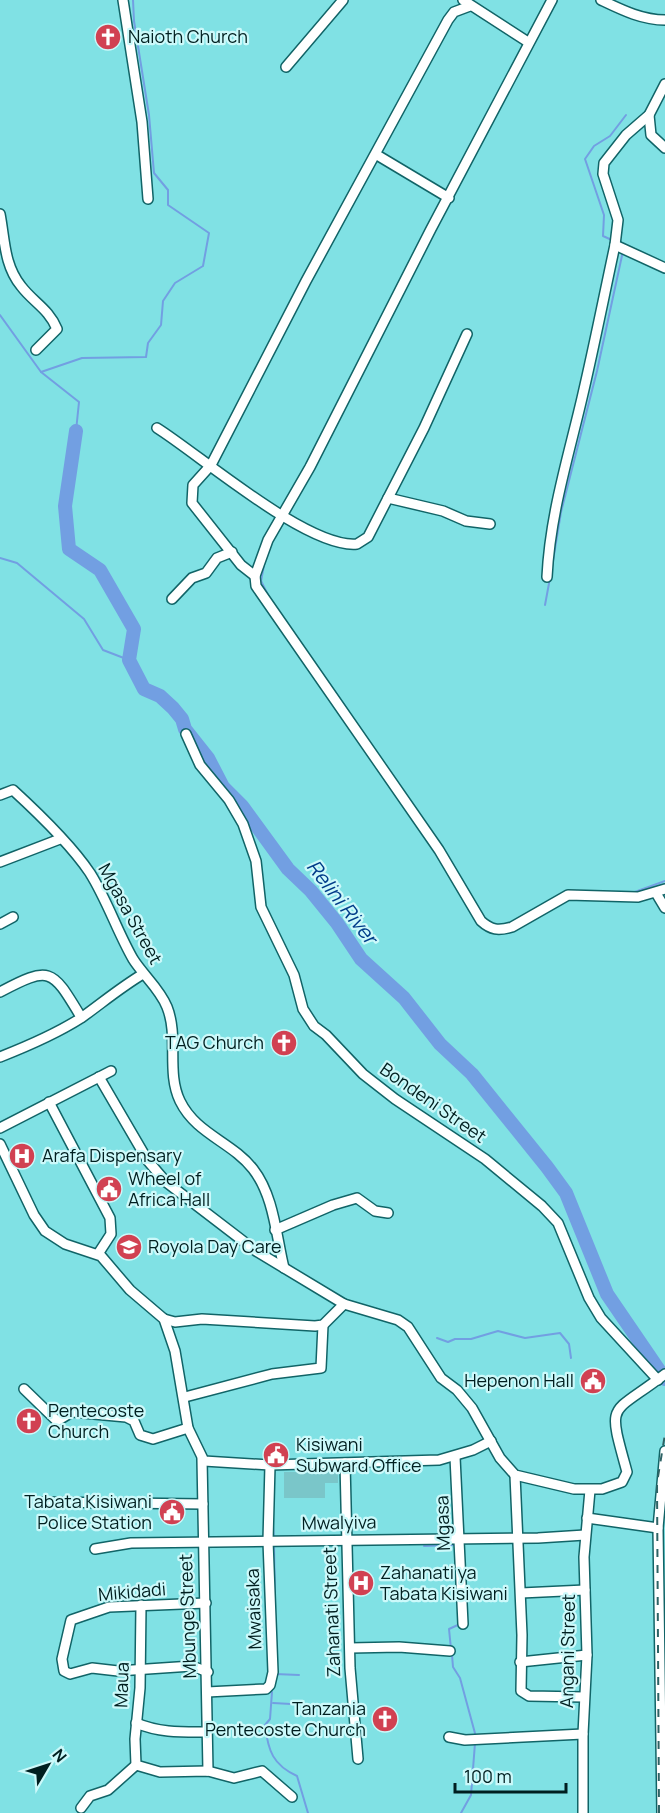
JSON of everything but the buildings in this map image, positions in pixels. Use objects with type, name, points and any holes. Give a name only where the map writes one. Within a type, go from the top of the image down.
[{"type":"street","points":[[123,0],[142,122],[147,199]]},
{"type":"street","points":[[286,67],[343,0]]},
{"type":"street","points":[[552,0],[528,42],[284,515],[268,540],[255,576],[256,586],[439,850],[481,921],[488,928],[512,927],[568,895],[610,897],[660,891],[665,909]]},
{"type":"street","points":[[601,0],[629,13],[652,20],[665,20]]},
{"type":"street","points":[[255,576],[241,565],[192,503],[193,485],[211,465],[306,281],[454,12],[466,3],[528,42]]},
{"type":"street","points":[[547,577],[549,544],[559,486],[582,398],[615,245],[618,220],[603,174],[604,163],[626,135],[649,115],[665,84]]},
{"type":"street","points":[[649,115],[651,135],[665,148]]},
{"type":"street","points":[[376,155],[448,198]]},
{"type":"street","points":[[0,214],[12,273],[23,289],[45,308],[57,329],[36,350]]},
{"type":"street","points":[[615,245],[665,268]]},
{"type":"street","points":[[157,428],[211,465],[226,479],[309,531],[351,545],[357,544],[368,537],[424,428],[467,334]]},
{"type":"street","points":[[388,498],[443,511],[466,521],[490,525]]},
{"type":"street","points":[[172,599],[192,578],[206,573],[217,558],[232,552]]},
{"type":"street","name":"Bondeni Street","points":[[186,734],[200,765],[229,800],[243,824],[256,861],[261,907],[294,975],[303,1009],[314,1026],[326,1035],[363,1074],[395,1100],[485,1159],[542,1206],[558,1223],[589,1298],[601,1318],[661,1377]]},
{"type":"street","name":"Mgasa Street","points":[[0,795],[13,790],[39,813],[91,875],[144,975],[168,1008],[173,1035],[175,1086],[182,1103],[211,1137],[232,1150],[252,1168],[269,1199],[284,1268]]},
{"type":"street","points":[[0,862],[60,839]]},
{"type":"street","points":[[0,924],[13,917]]},
{"type":"street","points":[[0,992],[35,974],[50,975],[56,980],[81,1017]]},
{"type":"street","points":[[0,1057],[39,1041],[81,1017],[113,992],[144,975]]},
{"type":"street","points":[[0,1128],[111,1071]]},
{"type":"street","points":[[99,1077],[158,1174],[256,1251],[344,1304],[398,1320],[408,1327],[441,1378],[457,1390],[472,1408],[507,1468],[515,1475],[562,1488],[590,1490],[619,1484],[625,1479],[627,1472],[614,1427],[615,1414],[624,1401],[661,1377]]},
{"type":"street","points":[[49,1102],[110,1218],[111,1234],[98,1254]]},
{"type":"street","points":[[0,1144],[34,1215],[45,1231],[64,1244],[98,1254],[107,1261],[130,1290],[164,1319],[175,1322],[189,1319],[311,1327],[323,1325],[344,1304]]},
{"type":"street","points":[[275,1230],[333,1205],[357,1198],[375,1210],[388,1213]]},
{"type":"street","points":[[164,1319],[176,1351],[188,1428],[202,1460],[229,1465],[439,1460],[455,1457],[491,1441]]},
{"type":"street","points":[[184,1396],[272,1374],[321,1368],[323,1325]]},
{"type":"street","points":[[24,1389],[57,1421],[72,1412],[126,1417],[134,1421],[140,1435],[153,1439],[188,1428]]},
{"type":"street","points":[[662,1813],[658,1528],[665,1451]]},
{"type":"street","name":"Mgasa","points":[[455,1457],[463,1624]]},
{"type":"street","name":"Mbunge Street","points":[[202,1460],[202,1541],[208,1672],[208,1771]]},
{"type":"street","name":"Zahanati Street","points":[[345,1463],[350,1648],[358,1759]]},
{"type":"street","name":"Mwaisaka","points":[[207,1692],[250,1688],[266,1689],[270,1685],[273,1672],[273,1626],[268,1541],[270,1465]]},
{"type":"street","points":[[515,1475],[521,1593],[520,1662],[523,1694],[584,1697]]},
{"type":"street","name":"Angani Street","points":[[583,1813],[583,1734],[587,1655],[585,1535],[590,1490]]},
{"type":"street","points":[[42,1502],[203,1504]]},
{"type":"street","points":[[587,1518],[658,1528]]},
{"type":"street","name":"Mwalyiva","points":[[95,1549],[131,1543],[519,1538],[585,1535]]},
{"type":"street","points":[[521,1593],[585,1590]]},
{"type":"street","name":"Mikidadi","points":[[140,1669],[118,1671],[92,1668],[73,1674],[66,1672],[62,1659],[70,1620],[102,1608],[206,1603]]},
{"type":"street","name":"Maua","points":[[136,1765],[141,1605]]},
{"type":"street","points":[[350,1648],[399,1647],[450,1651]]},
{"type":"street","points":[[520,1662],[587,1655]]},
{"type":"street","points":[[140,1669],[192,1666],[208,1672]]},
{"type":"street","points":[[136,1723],[150,1729],[168,1732],[207,1732]]},
{"type":"street","points":[[449,1737],[476,1740],[583,1734]]},
{"type":"street","points":[[81,1808],[90,1796],[108,1790],[136,1765],[160,1772],[208,1771],[219,1776],[240,1778],[261,1771],[292,1797]]},
{"type":"shaded area","points":[[284,1472],[338,1472],[338,1483],[325,1483],[325,1498],[284,1498]]},
{"type":"waterway","points":[[41,372],[82,358],[146,357],[148,343],[161,325],[163,301],[175,283],[203,266],[209,233],[168,205],[168,190],[154,173],[149,115],[134,21],[133,0]]},
{"type":"waterway","points":[[614,241],[603,236],[604,215],[585,159],[594,146],[610,136],[626,115]]},
{"type":"waterway","points":[[551,573],[561,512],[597,371],[623,251]]},
{"type":"waterway","points":[[0,315],[41,372],[79,402],[76,431]]},
{"type":"waterway","name":"Relini River","points":[[76,431],[65,506],[69,549],[100,570],[134,629],[129,660],[144,689],[160,696],[173,708],[182,719],[185,729],[208,758],[223,787],[242,806],[288,869],[311,891],[337,923],[361,959],[404,998],[440,1044],[472,1074],[547,1167],[566,1193],[607,1294],[665,1379]]},
{"type":"waterway","points":[[0,558],[17,563],[84,619],[103,650],[129,660]]},
{"type":"waterway","points":[[264,565],[261,581],[270,599]]},
{"type":"waterway","points":[[545,605],[550,578]]},
{"type":"waterway","points":[[289,626],[347,709]]},
{"type":"waterway","points":[[461,878],[470,894]]},
{"type":"waterway","points":[[632,893],[665,881]]},
{"type":"waterway","points":[[12,1160],[19,1173]]},
{"type":"waterway","points":[[150,1301],[155,1305]]},
{"type":"waterway","points":[[437,1338],[448,1342],[455,1339],[471,1339],[498,1331],[525,1338],[560,1333],[569,1344],[571,1358]]},
{"type":"waterway","points":[[273,1526],[274,1539]]},
{"type":"waterway","points":[[274,1545],[275,1605]]},
{"type":"waterway","points":[[424,1546],[457,1545]]},
{"type":"waterway","points":[[457,1585],[457,1597]]},
{"type":"waterway","points":[[451,1649],[449,1629],[460,1624]]},
{"type":"waterway","points":[[452,1655],[453,1667],[460,1678],[476,1737]]},
{"type":"waterway","points":[[275,1674],[299,1675]]},
{"type":"waterway","points":[[272,1692],[270,1719],[265,1725],[270,1750],[282,1767],[297,1776],[308,1813]]},
{"type":"waterway","points":[[273,1703],[291,1704]]},
{"type":"waterway","points":[[461,1813],[471,1795],[475,1743]]},
{"type":"railway","points":[[659,1813],[657,1483],[665,1434]]},
{"type":"place","name":"Naioth Church","points":[[108,37]]},
{"type":"place","name":"TAG Church","points":[[284,1043]]},
{"type":"place","name":"Arafa Dispensary","points":[[22,1156]]},
{"type":"place","name":"Wheel of Africa Hall","points":[[109,1189]]},
{"type":"place","name":"Royola Day Care","points":[[129,1247]]},
{"type":"place","name":"Hepenon Hall","points":[[593,1381]]},
{"type":"place","name":"Pentecoste Church","points":[[29,1421]]},
{"type":"place","name":"Kisiwani Subward Office","points":[[276,1455]]},
{"type":"place","name":"Tabata Kisiwani Police Station","points":[[172,1512]]},
{"type":"place","name":"Zahanati ya Tabata Kisiwani","points":[[361,1583]]},
{"type":"place","name":"Tanzania Pentecoste Church","points":[[385,1719]]}]
